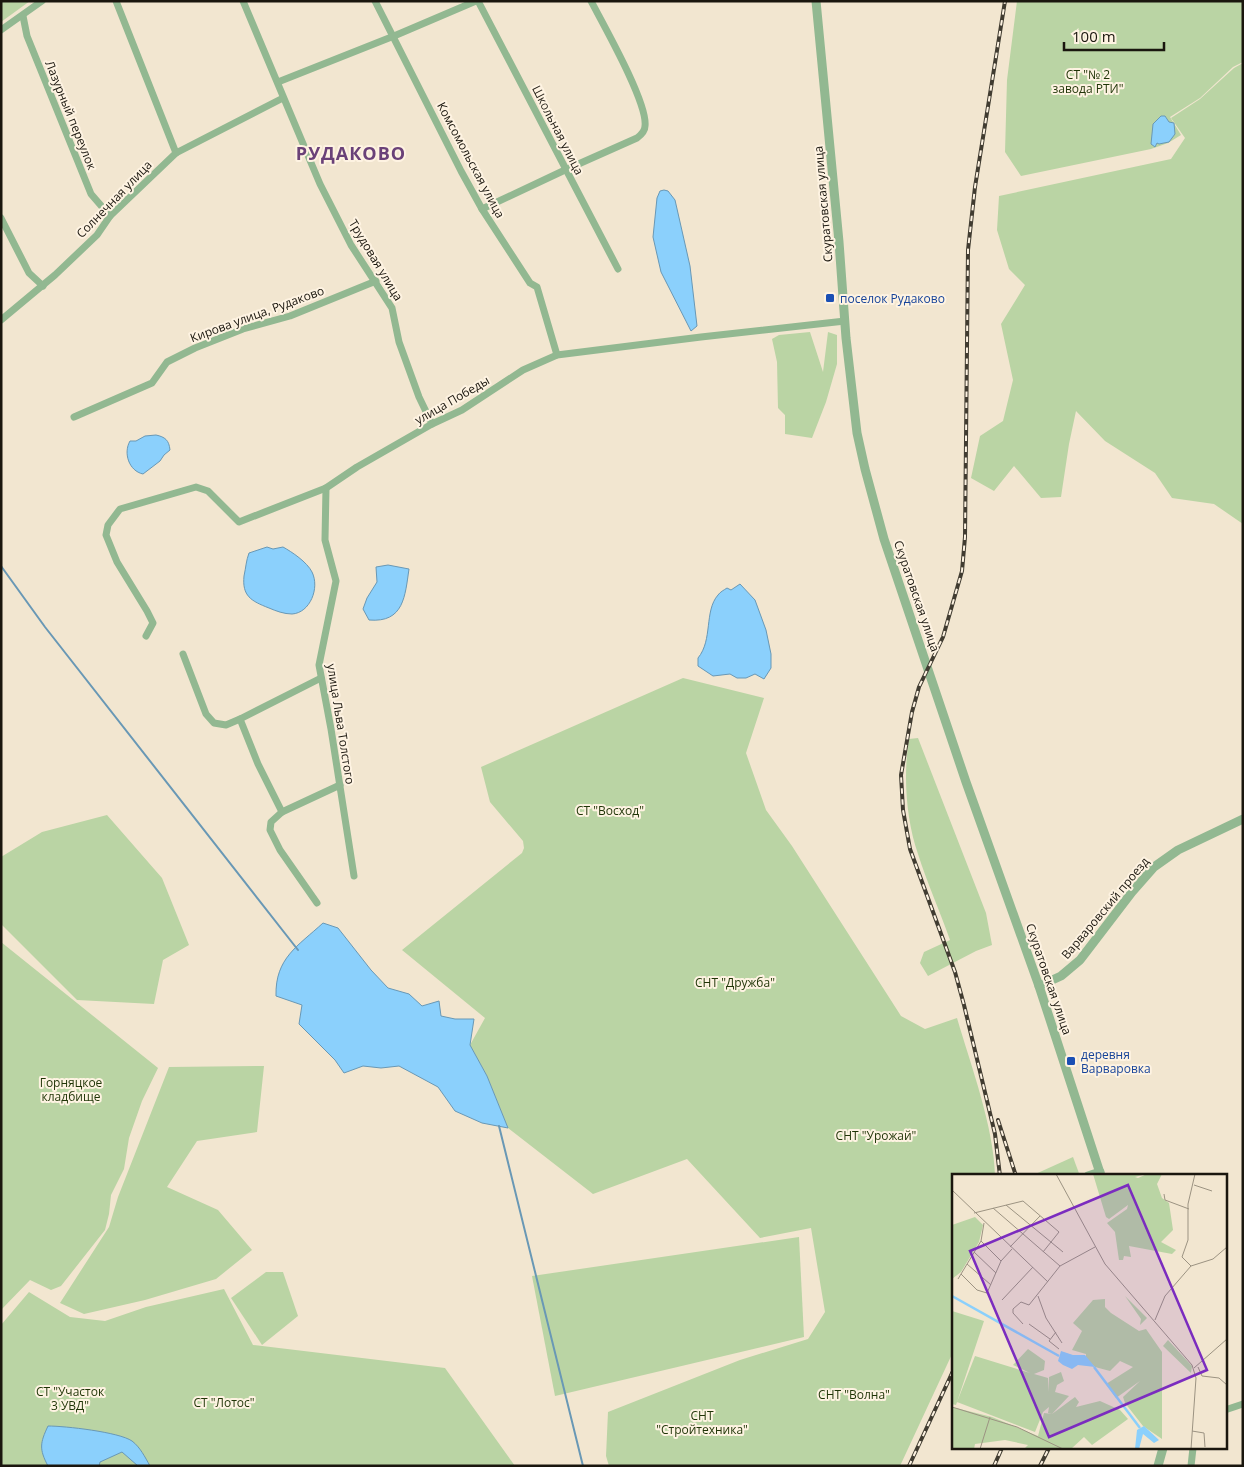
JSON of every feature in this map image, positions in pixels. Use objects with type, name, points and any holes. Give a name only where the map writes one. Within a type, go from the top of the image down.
[{"type":"street","points":[[1,30],[42,1]]},
{"type":"street","points":[[116,1],[176,153]]},
{"type":"street","name":"Трудовая улица","points":[[243,1],[320,184],[351,245],[392,308],[399,342],[419,397],[432,424]]},
{"type":"street","name":"Комсомольская улица","points":[[375,1],[482,209],[530,283],[536,287],[557,355]]},
{"type":"street","points":[[278,82],[477,1]]},
{"type":"street","name":"Школьная улица","points":[[477,1],[618,270]]},
{"type":"street","points":[[482,209],[637,138],[645,129],[644,115],[630,78],[590,1]]},
{"type":"street","name":"Скуратовская улица","points":[[816,1],[838,232],[844,321],[857,433],[865,469],[884,539],[1039,986],[1101,1174]]},
{"type":"street","name":"Лазурный переулок","points":[[23,16],[27,36],[91,194],[110,216]]},
{"type":"street","name":"Солнечная улица","points":[[1,320],[43,286],[97,235],[110,216],[176,153],[283,98]]},
{"type":"street","points":[[1,218],[29,273],[43,286]]},
{"type":"street","name":"Кирова улица, Рудаково","points":[[74,418],[152,383],[167,362],[195,348],[243,329],[290,316],[376,281]]},
{"type":"street","name":"улица Победы","points":[[146,636],[153,623],[148,611],[116,562],[106,535],[108,525],[120,509],[196,487],[208,491],[239,522],[326,488],[357,467],[432,424],[462,410],[523,370],[557,355],[844,321]]},
{"type":"street","name":"улица Льва Толстого","points":[[326,488],[325,540],[336,581],[319,665],[332,730],[354,876]]},
{"type":"street","points":[[183,654],[206,714],[214,723],[226,724],[240,719],[321,678]]},
{"type":"street","points":[[240,719],[258,764],[282,812]]},
{"type":"street","points":[[317,903],[280,850],[270,830],[271,822],[282,812],[340,785]]},
{"type":"street","name":"Варваровский проезд","points":[[1039,986],[1061,976],[1080,960],[1132,892],[1154,867],[1178,850],[1243,819]]},
{"type":"street","points":[[1226,1410],[1243,1404]]},
{"type":"street","points":[[1158,1466],[1162,1450]]},
{"type":"street","points":[[1191,1466],[1193,1450]]},
{"type":"green space","points":[[1,1],[30,1],[1,22]]},
{"type":"green space","name":"СТ \"№ 2 завода РТИ\"","points":[[1017,1],[1243,1],[1243,62],[1233,67],[1200,98],[1170,117],[1181,135],[1168,143],[1151,149],[1021,176],[1005,152],[1007,80]]},
{"type":"green space","points":[[1243,63],[1243,524],[1214,504],[1172,498],[1155,473],[1105,441],[1076,411],[1061,497],[1041,498],[1014,466],[994,491],[971,478],[980,436],[1003,421],[1013,380],[1001,324],[1025,285],[1009,269],[997,230],[999,196],[1171,159],[1185,138],[1171,118],[1200,99],[1234,68]]},
{"type":"green space","points":[[810,332],[823,372],[828,332],[837,335],[837,364],[826,402],[812,438],[785,434],[785,415],[778,408],[777,362],[772,339],[779,335]]},
{"type":"green space","points":[[683,678],[764,698],[746,753],[766,810],[792,846],[901,1016],[925,1029],[957,1018],[991,1137],[995,1174],[952,1174],[952,1354],[900,1466],[609,1466],[606,1456],[608,1412],[740,1360],[808,1339],[825,1312],[811,1228],[760,1238],[687,1159],[593,1194],[508,1128],[487,1076],[470,1045],[485,1018],[402,950],[522,853],[524,848],[523,841],[490,802],[481,767]]},
{"type":"green space","points":[[918,738],[986,913],[992,945],[976,951],[928,976],[920,963],[924,952],[950,940],[925,876],[914,841],[908,812],[907,753],[909,739]]},
{"type":"green space","points":[[107,815],[162,878],[189,945],[163,960],[154,1004],[77,1000],[1,924],[1,857],[42,832]]},
{"type":"green space","name":"Горняцкое кладбище","points":[[1,942],[158,1068],[142,1101],[129,1138],[124,1169],[111,1195],[105,1230],[61,1286],[51,1290],[30,1280],[1,1310]]},
{"type":"green space","points":[[264,1066],[257,1132],[197,1141],[167,1187],[218,1210],[252,1250],[216,1279],[145,1300],[84,1314],[60,1303],[109,1227],[118,1197],[169,1067]]},
{"type":"green space","points":[[1073,1157],[1079,1174],[1035,1174]]},
{"type":"green space","points":[[799,1237],[804,1337],[555,1396],[532,1276]]},
{"type":"green space","points":[[266,1272],[283,1272],[298,1316],[262,1345],[231,1298]]},
{"type":"green space","name":"СТ \"Лотос\"","points":[[224,1289],[253,1345],[445,1368],[515,1466],[1,1466],[1,1325],[29,1292],[70,1317],[105,1321],[146,1307]]},
{"type":"water","points":[[1161,116],[1165,116],[1169,122],[1174,123],[1175,134],[1169,142],[1157,143],[1155,147],[1151,144],[1153,124]]},
{"type":"water","points":[[660,191],[668,191],[675,200],[690,266],[697,326],[691,331],[661,272],[653,237],[657,198]]},
{"type":"water","points":[[156,435],[166,440],[170,450],[160,461],[143,474],[138,472],[131,465],[127,456],[130,441]]},
{"type":"water","points":[[267,547],[273,549],[283,547],[295,554],[312,572],[315,585],[312,599],[298,613],[289,614],[274,610],[257,603],[246,593],[244,576],[249,553]]},
{"type":"water","points":[[388,565],[409,569],[404,598],[401,606],[389,617],[381,620],[369,620],[363,609],[367,598],[377,582],[376,567]]},
{"type":"water","points":[[740,584],[755,600],[766,630],[771,654],[771,668],[764,679],[755,674],[746,678],[737,678],[730,674],[713,676],[698,666],[698,658],[703,651],[714,602],[722,591],[727,588],[731,590]]},
{"type":"water","points":[[323,923],[338,928],[371,970],[388,988],[409,994],[422,1006],[439,1001],[441,1016],[455,1019],[474,1019],[470,1045],[487,1076],[508,1128],[482,1123],[455,1111],[438,1087],[399,1066],[381,1068],[363,1066],[344,1073],[335,1060],[299,1024],[302,1005],[276,996],[279,972],[284,962],[297,946]]},
{"type":"water","points":[[48,1426],[92,1430],[125,1438],[137,1446],[150,1466],[138,1466],[122,1452],[100,1462],[99,1466],[48,1466],[43,1455],[42,1446],[43,1437]]},
{"type":"waterway","points":[[1,566],[45,627],[298,950]]},
{"type":"waterway","points":[[499,1126],[583,1466]]},
{"type":"railway","points":[[1000,1174],[995,1134],[955,972],[910,849],[903,810],[901,775],[912,712],[919,687],[943,637],[962,571],[965,537],[968,250],[975,187],[1005,1]]},
{"type":"railway","points":[[998,1120],[1015,1174]]},
{"type":"railway","points":[[909,1466],[952,1373]]},
{"type":"railway","points":[[994,1466],[1001,1450]]},
{"type":"railway","points":[[1040,1466],[1048,1450]]},
{"type":"place","name":"поселок Рудаково","points":[[830,298]]},
{"type":"place","name":"деревня Варваровка","points":[[1071,1061]]},
{"type":"district","name":"РУДАКОВО","points":[[351,153]]},
{"type":"park label","name":"СТ \"Восход\"","points":[[610,810]]},
{"type":"park label","name":"СНТ \"Дружба\"","points":[[735,982]]},
{"type":"park label","name":"СНТ \"Урожай\"","points":[[876,1135]]},
{"type":"park label","name":"СНТ \"Волна\"","points":[[854,1394]]},
{"type":"park label","name":"СТ \"Участок 3 УВД\"","points":[[70,1398]]},
{"type":"park label","name":"СНТ \"Стройтехника\"","points":[[702,1422]]}]
